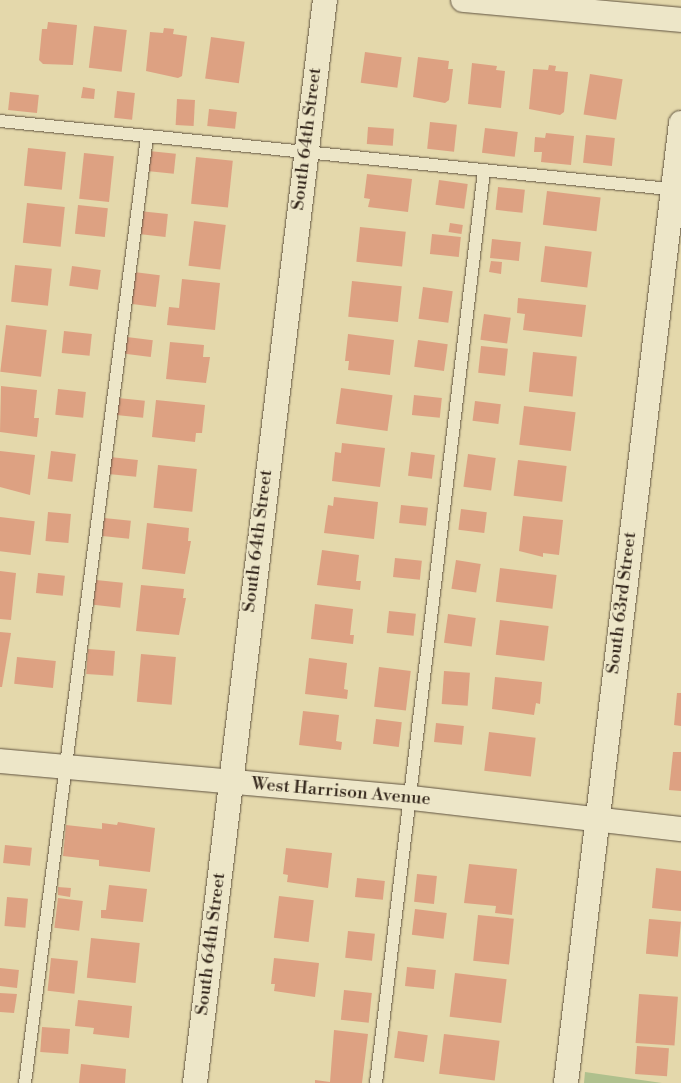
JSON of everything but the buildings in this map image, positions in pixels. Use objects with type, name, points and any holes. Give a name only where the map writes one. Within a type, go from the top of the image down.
[{"type":"street","name":"South 64th Street","points":[[195,1083],[305,153],[325,0]]},
{"type":"street","points":[[463,0],[510,2],[681,20]]},
{"type":"street","name":"South 63rd Street","points":[[566,1083],[596,821],[677,190],[681,123]]},
{"type":"street","name":"West Harrison Avenue","points":[[0,761],[412,798],[596,821],[681,829]]},
{"type":"lane","points":[[0,121],[677,190]]},
{"type":"lane","points":[[25,1083],[147,137]]},
{"type":"lane","points":[[376,1083],[412,798],[484,171]]},
{"type":"green space","points":[[585,1072],[662,1083],[584,1083]]}]
